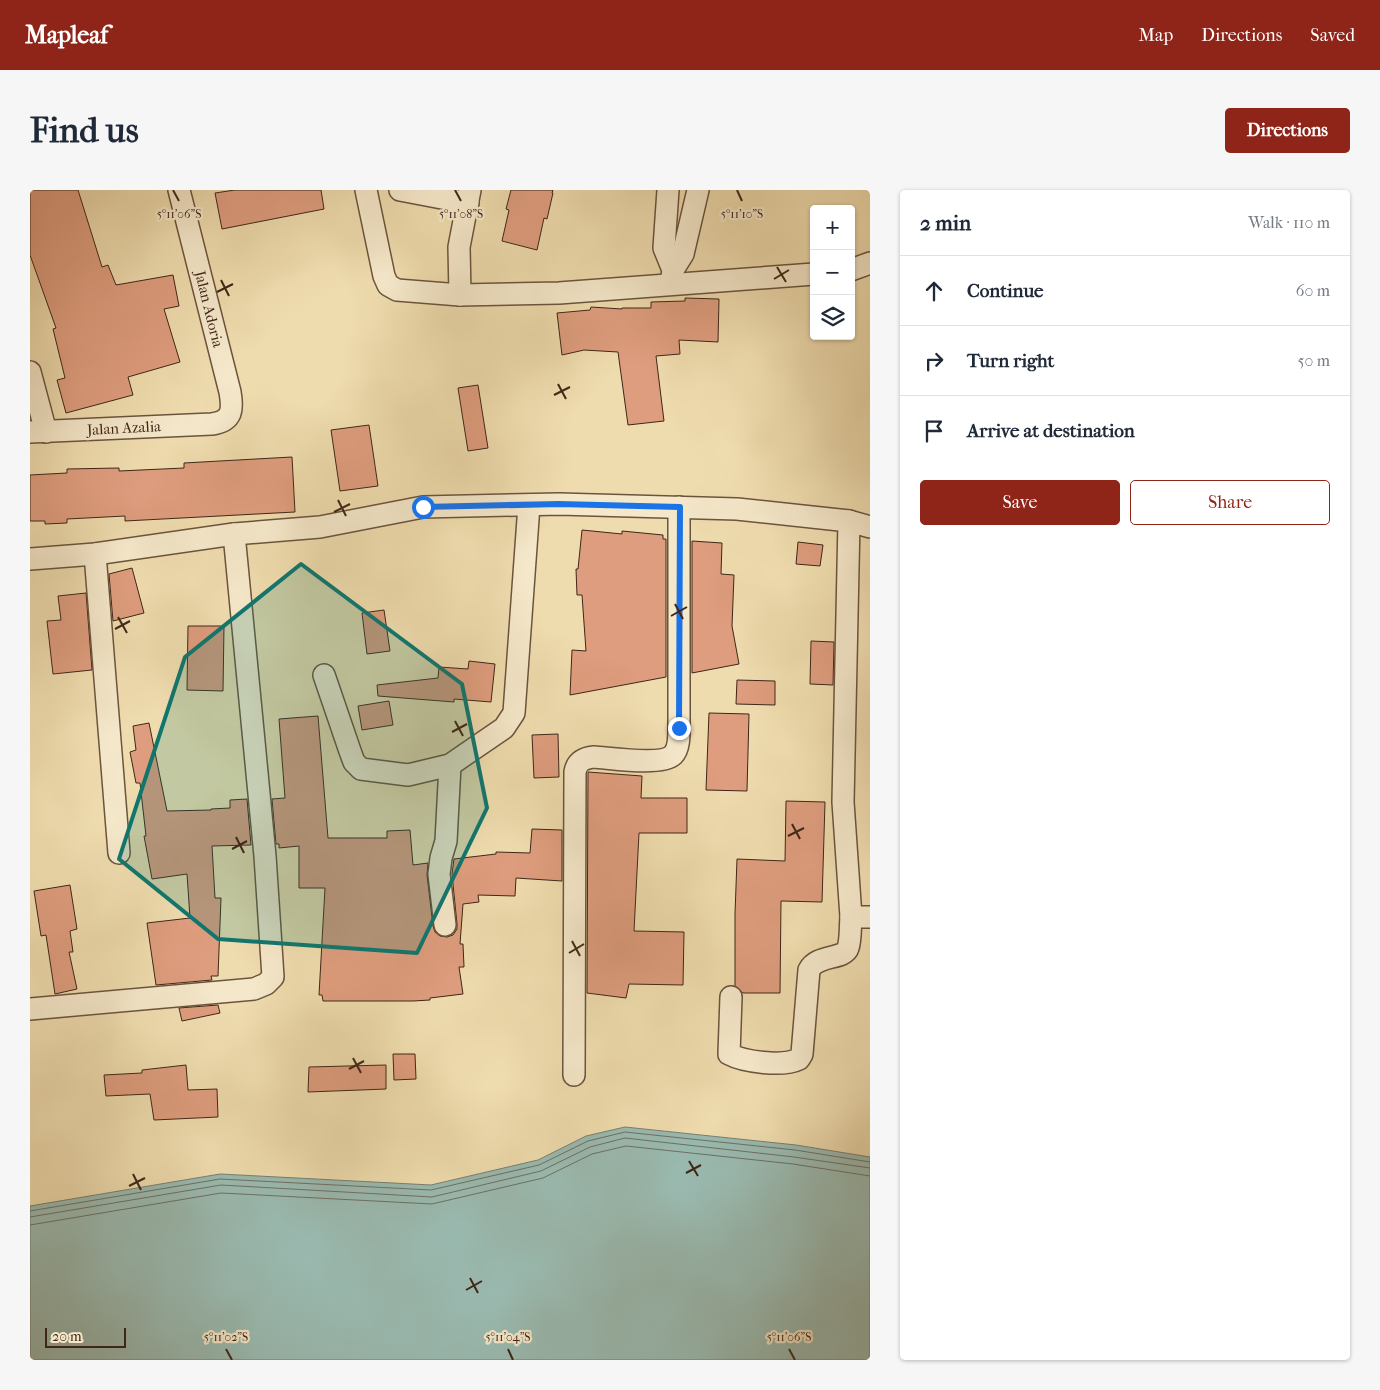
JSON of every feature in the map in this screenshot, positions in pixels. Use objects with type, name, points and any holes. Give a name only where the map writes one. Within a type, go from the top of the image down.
[{"type":"street","name":"Jalan Adoria","points":[[179,190],[230,392],[232,410],[226,419],[218,423]]},
{"type":"street","points":[[366,190],[384,276],[388,285],[397,290],[460,295],[559,293],[672,277],[810,274]]},
{"type":"street","points":[[400,190],[469,197],[459,247],[460,295]]},
{"type":"street","points":[[668,190],[664,248],[672,277]]},
{"type":"street","points":[[672,277],[683,254],[698,190]]},
{"type":"street","points":[[855,269],[870,263]]},
{"type":"street","points":[[30,372],[38,432]]},
{"type":"street","name":"Jalan Azalia","points":[[38,432],[218,423]]},
{"type":"street","points":[[30,559],[95,554],[234,534],[320,527],[423,507],[605,504],[737,509],[849,521],[870,527]]},
{"type":"street","points":[[324,675],[354,762],[361,769],[408,775],[450,765],[504,728],[514,713],[529,505]]},
{"type":"street","points":[[574,1075],[575,772],[580,761],[587,758],[657,761],[671,757],[678,746],[680,507]]},
{"type":"street","points":[[731,997],[729,1054],[744,1059],[784,1064],[799,1059],[802,1054],[809,970],[815,962],[843,954],[847,950],[860,917],[843,802],[849,521]]},
{"type":"street","points":[[30,1009],[254,989],[266,984],[273,976],[265,856],[234,534]]},
{"type":"street","points":[[95,554],[119,853]]},
{"type":"street","points":[[445,925],[439,874],[446,841],[450,765]]},
{"type":"highlighted area","points":[[301,564],[462,684],[487,808],[417,953],[218,939],[119,859],[185,657]]},
{"type":"water","points":[[625,1127],[796,1145],[870,1157],[870,1360],[30,1360],[30,1206],[220,1174],[431,1185],[538,1160],[586,1136]]},
{"type":"building","points":[[30,190],[78,190],[102,267],[108,265],[116,285],[173,275],[179,306],[164,309],[180,362],[128,377],[133,395],[66,413],[57,380],[65,378],[53,329],[56,328],[30,255]]},
{"type":"building","points":[[235,190],[321,190],[324,209],[222,229],[215,193]]},
{"type":"building","points":[[511,190],[553,190],[547,219],[544,218],[537,250],[502,241],[509,210],[506,209]]},
{"type":"building","points":[[685,298],[719,299],[718,342],[679,340],[680,354],[656,356],[664,421],[628,425],[618,352],[584,350],[562,355],[557,313],[590,310],[591,307],[651,308],[651,302],[685,301]]},
{"type":"building","points":[[478,385],[488,448],[468,451],[458,388]]},
{"type":"building","points":[[369,425],[378,486],[340,491],[331,430]]},
{"type":"building","points":[[292,457],[295,512],[125,521],[125,516],[67,519],[67,523],[45,524],[45,521],[30,521],[30,475],[67,473],[67,469],[119,468],[119,471],[184,468],[184,463]]},
{"type":"building","points":[[582,530],[622,534],[622,531],[663,535],[663,539],[666,539],[666,677],[570,695],[572,650],[586,651],[582,595],[577,595],[576,569],[578,569]]},
{"type":"building","points":[[692,541],[722,543],[721,574],[734,575],[732,626],[739,664],[692,673]]},
{"type":"building","points":[[798,542],[823,545],[820,566],[796,564]]},
{"type":"building","points":[[132,568],[144,613],[113,621],[109,574]]},
{"type":"building","points":[[86,593],[92,670],[53,674],[47,621],[61,620],[58,596]]},
{"type":"building","points":[[384,610],[390,651],[367,654],[362,613]]},
{"type":"building","points":[[188,626],[224,626],[223,691],[187,690]]},
{"type":"building","points":[[811,641],[834,642],[833,685],[810,684]]},
{"type":"building","points":[[469,661],[495,664],[491,702],[454,699],[454,702],[378,696],[377,685],[438,678],[439,667],[468,669]]},
{"type":"building","points":[[737,680],[775,681],[775,705],[736,704]]},
{"type":"building","points":[[389,701],[393,725],[362,730],[358,706]]},
{"type":"building","points":[[709,713],[749,714],[747,791],[706,790]]},
{"type":"building","points":[[318,716],[328,838],[387,838],[387,831],[410,830],[413,865],[428,863],[427,875],[433,926],[435,932],[440,936],[447,937],[453,935],[457,929],[452,874],[454,859],[496,854],[496,852],[530,853],[532,829],[562,830],[562,881],[516,878],[515,896],[478,895],[479,902],[463,904],[460,944],[463,944],[464,967],[459,967],[463,994],[413,1001],[323,1001],[322,995],[319,995],[325,888],[299,888],[299,846],[279,848],[279,844],[276,844],[272,799],[285,798],[279,719]]},
{"type":"building","points":[[149,723],[167,811],[230,808],[230,800],[247,799],[251,845],[212,846],[215,898],[221,898],[218,976],[211,976],[212,980],[156,985],[147,923],[190,918],[187,874],[152,879],[144,836],[146,836],[140,783],[136,783],[130,752],[136,750],[133,726]]},
{"type":"building","points":[[558,734],[559,777],[534,778],[532,735]]},
{"type":"building","points":[[588,772],[642,776],[641,798],[687,798],[687,833],[639,833],[634,931],[684,932],[683,985],[629,984],[626,998],[587,993]]},
{"type":"building","points":[[786,801],[825,802],[822,902],[781,901],[780,993],[743,993],[735,986],[737,859],[785,861]]},
{"type":"building","points":[[70,885],[77,929],[70,931],[73,952],[69,952],[77,989],[55,994],[46,935],[41,936],[34,891]]},
{"type":"building","points":[[218,1005],[220,1013],[182,1021],[179,1008]]},
{"type":"building","points":[[393,1054],[415,1054],[416,1079],[394,1080]]},
{"type":"building","points":[[186,1065],[188,1090],[217,1089],[218,1117],[154,1120],[150,1094],[106,1096],[104,1075],[142,1073],[142,1070]]},
{"type":"building","points":[[386,1065],[386,1089],[308,1092],[309,1067]]},
{"type":"route","points":[[423,507],[559,504],[680,507],[679,728]]}]
